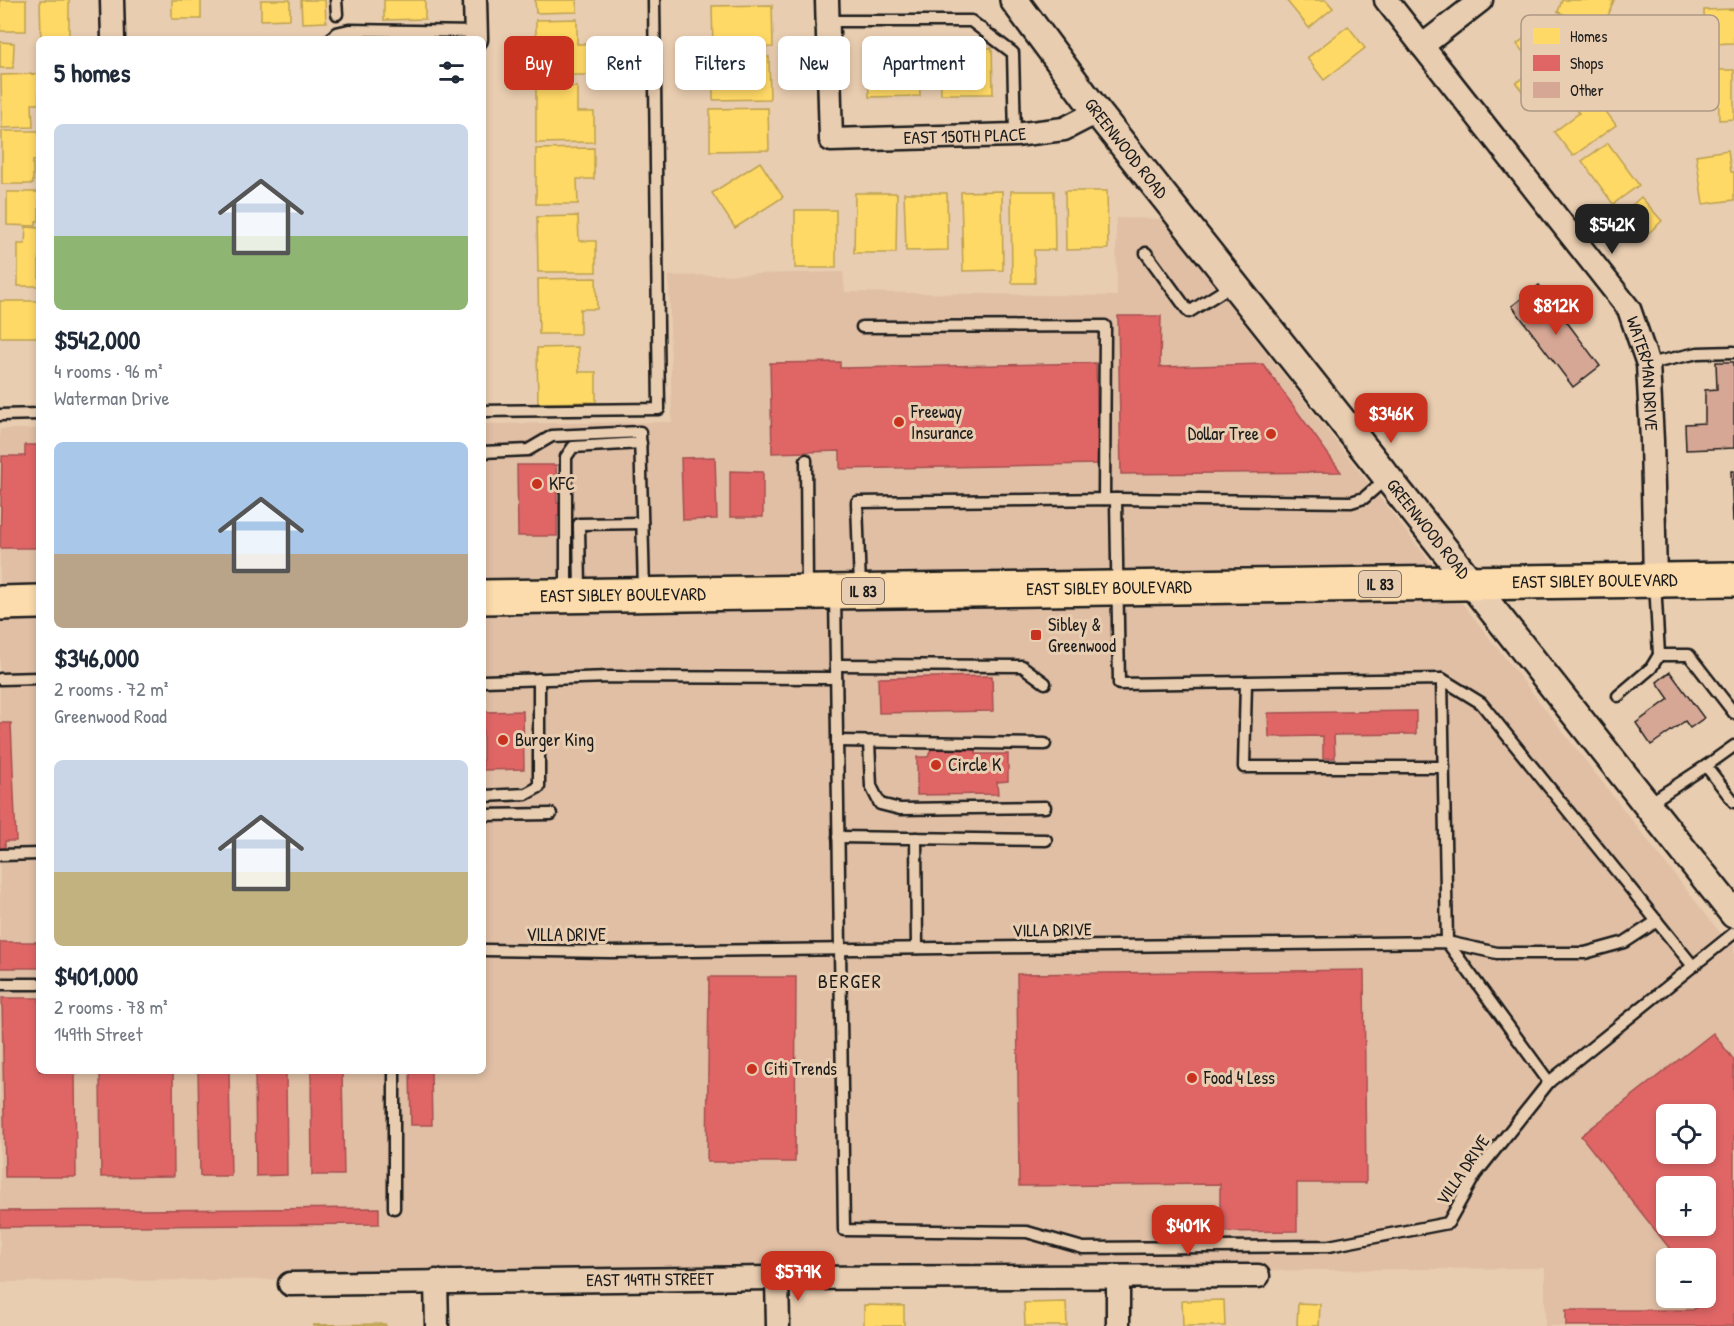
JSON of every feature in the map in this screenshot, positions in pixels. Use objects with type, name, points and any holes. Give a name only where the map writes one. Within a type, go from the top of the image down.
[{"type":"main road","name":"EAST SIBLEY BOULEVARD","points":[[486,597],[1734,579]]},
{"type":"main road","points":[[0,603],[36,602]]},
{"type":"street","points":[[112,0],[113,36]]},
{"type":"street","points":[[475,0],[476,35]]},
{"type":"street","name":"GREENWOOD ROAD","points":[[1014,0],[1097,112],[1473,582],[1734,914]]},
{"type":"street","name":"WATERMAN DRIVE","points":[[1386,0],[1629,309],[1648,364],[1655,580]]},
{"type":"street","points":[[1422,46],[1480,0]]},
{"type":"street","name":"EAST 150TH PLACE","points":[[827,11],[831,140],[1015,135],[1064,129],[1097,112]]},
{"type":"street","name":"EAST 149TH STREET","points":[[290,1284],[777,1278],[1258,1276]]},
{"type":"street","points":[[1118,1277],[1119,1326]]},
{"type":"street","points":[[777,1278],[778,1326]]},
{"type":"street","points":[[436,1281],[437,1326]]},
{"type":"lane","points":[[336,0],[337,14]]},
{"type":"lane","points":[[486,411],[659,409],[654,0]]},
{"type":"lane","points":[[827,11],[971,21],[1012,53],[1015,135]]},
{"type":"lane","points":[[334,36],[336,33],[349,30],[476,35]]},
{"type":"lane","points":[[1146,253],[1189,312],[1234,284]]},
{"type":"lane","points":[[862,327],[1105,326],[1104,499]]},
{"type":"lane","points":[[1648,364],[1698,353],[1734,352]]},
{"type":"lane","points":[[0,414],[36,414]]},
{"type":"lane","points":[[486,452],[528,450],[552,436],[640,432],[644,594]]},
{"type":"lane","points":[[573,596],[566,458],[573,447],[641,443]]},
{"type":"lane","points":[[806,460],[834,592],[839,949]]},
{"type":"lane","points":[[834,592],[857,502],[1116,499],[1351,502],[1364,498],[1388,477]]},
{"type":"lane","points":[[1116,499],[1119,684],[1442,679],[1481,703],[1693,966]]},
{"type":"lane","points":[[573,596],[579,524],[642,522]]},
{"type":"lane","points":[[1618,696],[1651,668],[1659,655],[1655,580]]},
{"type":"lane","points":[[1659,655],[1689,655],[1734,713]]},
{"type":"lane","points":[[836,665],[1022,666],[1045,682]]},
{"type":"lane","points":[[486,681],[610,677],[836,678]]},
{"type":"lane","points":[[0,679],[36,678]]},
{"type":"lane","points":[[486,796],[526,794],[539,787],[539,679]]},
{"type":"lane","points":[[1442,679],[1447,942],[1549,1082]]},
{"type":"lane","points":[[1246,682],[1244,767],[1444,767]]},
{"type":"lane","points":[[837,741],[1045,744]]},
{"type":"lane","points":[[869,742],[871,786],[880,804],[900,809],[1045,807]]},
{"type":"lane","points":[[1648,804],[1734,746]]},
{"type":"lane","points":[[1706,766],[1734,802]]},
{"type":"lane","points":[[486,814],[551,814]]},
{"type":"lane","points":[[838,837],[1046,840]]},
{"type":"lane","points":[[916,838],[917,948]]},
{"type":"lane","points":[[0,855],[36,854]]},
{"type":"lane","name":"VILLA DRIVE","points":[[486,950],[610,952],[1447,942],[1497,953],[1585,952],[1624,942],[1657,921]]},
{"type":"lane","name":"VILLA DRIVE","points":[[839,949],[844,1230],[1028,1232],[1083,1248],[1329,1246],[1448,1223],[1475,1175],[1549,1082],[1734,933]]},
{"type":"lane","points":[[0,984],[36,984]]},
{"type":"lane","points":[[394,1074],[394,1208]]},
{"type":"shaded area","points":[[1116,218],[1162,219],[1728,943],[1734,936],[1734,1326],[1545,1326],[1545,1268],[0,1282],[0,429],[36,429],[36,1074],[486,1074],[486,424],[672,422],[669,276],[843,272],[845,292],[1117,296]]},
{"type":"building: Homes","points":[[0,0],[26,0],[26,31],[0,31]]},
{"type":"building: Homes","points":[[40,0],[69,0],[69,36],[41,36]]},
{"type":"building: Homes","points":[[172,0],[201,0],[201,19],[172,19]]},
{"type":"building: Homes","points":[[261,0],[290,0],[290,19],[261,20]]},
{"type":"building: Homes","points":[[301,0],[325,0],[326,22],[302,23]]},
{"type":"building: Homes","points":[[384,0],[425,0],[425,19],[384,20]]},
{"type":"building: Homes","points":[[535,0],[577,0],[577,12],[536,13]]},
{"type":"building: Homes","points":[[1286,0],[1326,0],[1333,8],[1309,28]]},
{"type":"building: Homes","points":[[1562,0],[1614,0],[1608,15],[1566,15],[1558,12]]},
{"type":"building: Homes","points":[[772,5],[773,47],[766,47],[766,36],[713,36],[712,6]]},
{"type":"building: Homes","points":[[1734,9],[1734,43],[1719,44],[1719,15],[1704,15],[1704,10]]},
{"type":"building: Homes","points":[[577,19],[577,44],[586,44],[586,75],[574,75],[574,36],[536,36],[536,20]]},
{"type":"building: Homes","points":[[1348,26],[1365,48],[1324,80],[1307,58]]},
{"type":"building: Homes","points":[[426,34],[426,36],[385,36]]},
{"type":"building: Homes","points":[[0,42],[14,43],[13,68],[0,68]]},
{"type":"building: Homes","points":[[986,48],[992,48],[993,94],[941,94],[941,90],[986,90]]},
{"type":"building: Homes","points":[[766,57],[769,57],[770,99],[713,100],[713,90],[766,90]]},
{"type":"building: Homes","points":[[1719,70],[1734,70],[1734,119],[1719,120]]},
{"type":"building: Homes","points":[[36,74],[36,104],[32,104],[33,127],[2,128],[1,75]]},
{"type":"building: Homes","points":[[1521,79],[1521,89],[1516,83]]},
{"type":"building: Homes","points":[[574,87],[577,87],[577,112],[594,112],[594,142],[536,143],[536,90],[574,90]]},
{"type":"building: Homes","points":[[869,90],[920,90],[920,96],[869,97]]},
{"type":"building: Homes","points":[[768,108],[769,150],[710,151],[710,109]]},
{"type":"building: Homes","points":[[1578,111],[1606,111],[1616,125],[1573,156],[1554,132],[1579,113]]},
{"type":"building: Homes","points":[[2,131],[36,131],[33,184],[2,184]]},
{"type":"building: Homes","points":[[1608,143],[1639,185],[1613,204],[1582,161]]},
{"type":"building: Homes","points":[[594,148],[594,179],[577,179],[578,204],[536,204],[536,149]]},
{"type":"building: Homes","points":[[1728,150],[1731,172],[1734,172],[1734,200],[1703,204],[1696,155]]},
{"type":"building: Homes","points":[[760,162],[783,197],[735,228],[712,193]]},
{"type":"building: Homes","points":[[1002,191],[1003,270],[963,271],[961,192]]},
{"type":"building: Homes","points":[[1011,191],[1054,191],[1055,250],[1034,250],[1035,283],[1012,283]]},
{"type":"building: Homes","points":[[1065,191],[1107,191],[1108,249],[1066,250]]},
{"type":"building: Homes","points":[[7,192],[36,192],[36,226],[7,225]]},
{"type":"building: Homes","points":[[855,193],[897,193],[896,253],[854,253]]},
{"type":"building: Homes","points":[[904,193],[947,193],[948,250],[906,251]]},
{"type":"building: Homes","points":[[1641,197],[1662,221],[1644,237],[1623,213]]},
{"type":"building: Homes","points":[[795,210],[836,210],[836,268],[795,268]]},
{"type":"building: Homes","points":[[578,216],[579,241],[596,241],[596,272],[538,272],[537,217]]},
{"type":"building: Homes","points":[[26,227],[36,228],[36,286],[18,286],[18,244],[25,244]]},
{"type":"building: Homes","points":[[596,278],[597,309],[580,309],[580,334],[539,334],[538,279]]},
{"type":"building: Homes","points":[[0,301],[36,301],[36,337],[0,337]]},
{"type":"building: Homes","points":[[578,347],[579,372],[596,372],[596,402],[538,403],[537,348]]},
{"type":"building: Homes","points":[[1224,1300],[1225,1326],[1183,1326],[1182,1301]]},
{"type":"building: Homes","points":[[1066,1302],[1067,1326],[1025,1326],[1024,1303]]},
{"type":"building: Homes","points":[[1298,1303],[1320,1304],[1319,1326],[1297,1326]]},
{"type":"building: Homes","points":[[864,1305],[904,1306],[904,1326],[864,1326]]},
{"type":"building: Homes","points":[[385,1324],[386,1326],[313,1326],[313,1325]]},
{"type":"building: Shops","points":[[1118,316],[1161,316],[1160,367],[1263,364],[1341,472],[1121,474]]},
{"type":"building: Shops","points":[[840,362],[840,368],[1096,363],[1098,464],[840,469],[840,451],[772,453],[770,363]]},
{"type":"building: Shops","points":[[25,445],[36,445],[36,548],[0,548],[2,456],[25,456]]},
{"type":"building: Shops","points":[[715,457],[717,519],[683,520],[681,458]]},
{"type":"building: Shops","name":"KFC","points":[[517,465],[556,465],[557,503],[571,503],[571,516],[557,516],[557,536],[518,536]]},
{"type":"building: Shops","points":[[730,471],[763,472],[763,517],[730,517]]},
{"type":"building: Shops","name":"Circle K","points":[[992,676],[993,711],[879,713],[878,678]]},
{"type":"building: Shops","name":"Burger King","points":[[523,711],[524,769],[486,770],[486,712]]},
{"type":"building: Shops","points":[[1416,711],[1416,734],[1334,735],[1335,758],[1323,758],[1323,736],[1269,737],[1268,713]]},
{"type":"building: Shops","points":[[0,723],[11,723],[16,841],[5,841],[5,852],[0,852]]},
{"type":"building: Shops","points":[[931,749],[976,749],[976,754],[1008,754],[1008,781],[997,782],[998,794],[917,795],[917,757],[928,757]]},
{"type":"building: Shops","points":[[0,942],[36,942],[36,968],[0,968]]},
{"type":"building: Shops","name":"Food 4 Less","points":[[1364,970],[1366,1183],[1297,1183],[1297,1231],[1220,1232],[1220,1184],[1019,1186],[1017,974]]},
{"type":"building: Shops","name":"Citi Trends","points":[[709,977],[796,977],[795,1162],[707,1162]]},
{"type":"building: Shops","points":[[2,998],[36,998],[36,1074],[75,1074],[76,1177],[5,1177]]},
{"type":"building: Shops","points":[[1713,1033],[1734,1060],[1734,1326],[1566,1326],[1566,1310],[1716,1308],[1716,1248],[1669,1248],[1660,1236],[1716,1236],[1716,1176],[1656,1176],[1656,1231],[1581,1136]]},
{"type":"building: Shops","points":[[100,1074],[173,1074],[174,1176],[101,1177]]},
{"type":"building: Shops","points":[[198,1074],[229,1074],[231,1176],[200,1176]]},
{"type":"building: Shops","points":[[255,1074],[286,1074],[287,1175],[256,1176]]},
{"type":"building: Shops","points":[[311,1074],[342,1074],[344,1175],[312,1175]]},
{"type":"building: Shops","points":[[410,1074],[431,1074],[432,1125],[411,1125]]},
{"type":"building: Shops","points":[[379,1208],[379,1224],[0,1227],[0,1211]]},
{"type":"building: Other","points":[[1539,285],[1600,366],[1573,387],[1512,306]]},
{"type":"building: Other","points":[[1716,362],[1734,362],[1734,448],[1686,450],[1685,424],[1705,423],[1705,390],[1717,389]]},
{"type":"building: Other","points":[[1731,471],[1734,471],[1734,521],[1733,521]]},
{"type":"building: Other","points":[[1670,672],[1704,718],[1690,728],[1685,721],[1651,745],[1636,723],[1669,699],[1657,682]]},
{"type":"place","name":"Freeway Insurance","points":[[899,422]]},
{"type":"place","name":"Dollar Tree","points":[[1271,434]]},
{"type":"place","name":"KFC","points":[[537,484]]},
{"type":"place","name":"Sibley & Greenwood","points":[[1036,635]]},
{"type":"place","name":"Burger King","points":[[503,740]]},
{"type":"place","name":"Circle K","points":[[936,765]]},
{"type":"place","name":"Citi Trends","points":[[752,1069]]},
{"type":"place","name":"Food 4 Less","points":[[1192,1078]]},
{"type":"district","name":"BERGER","points":[[850,981]]}]
